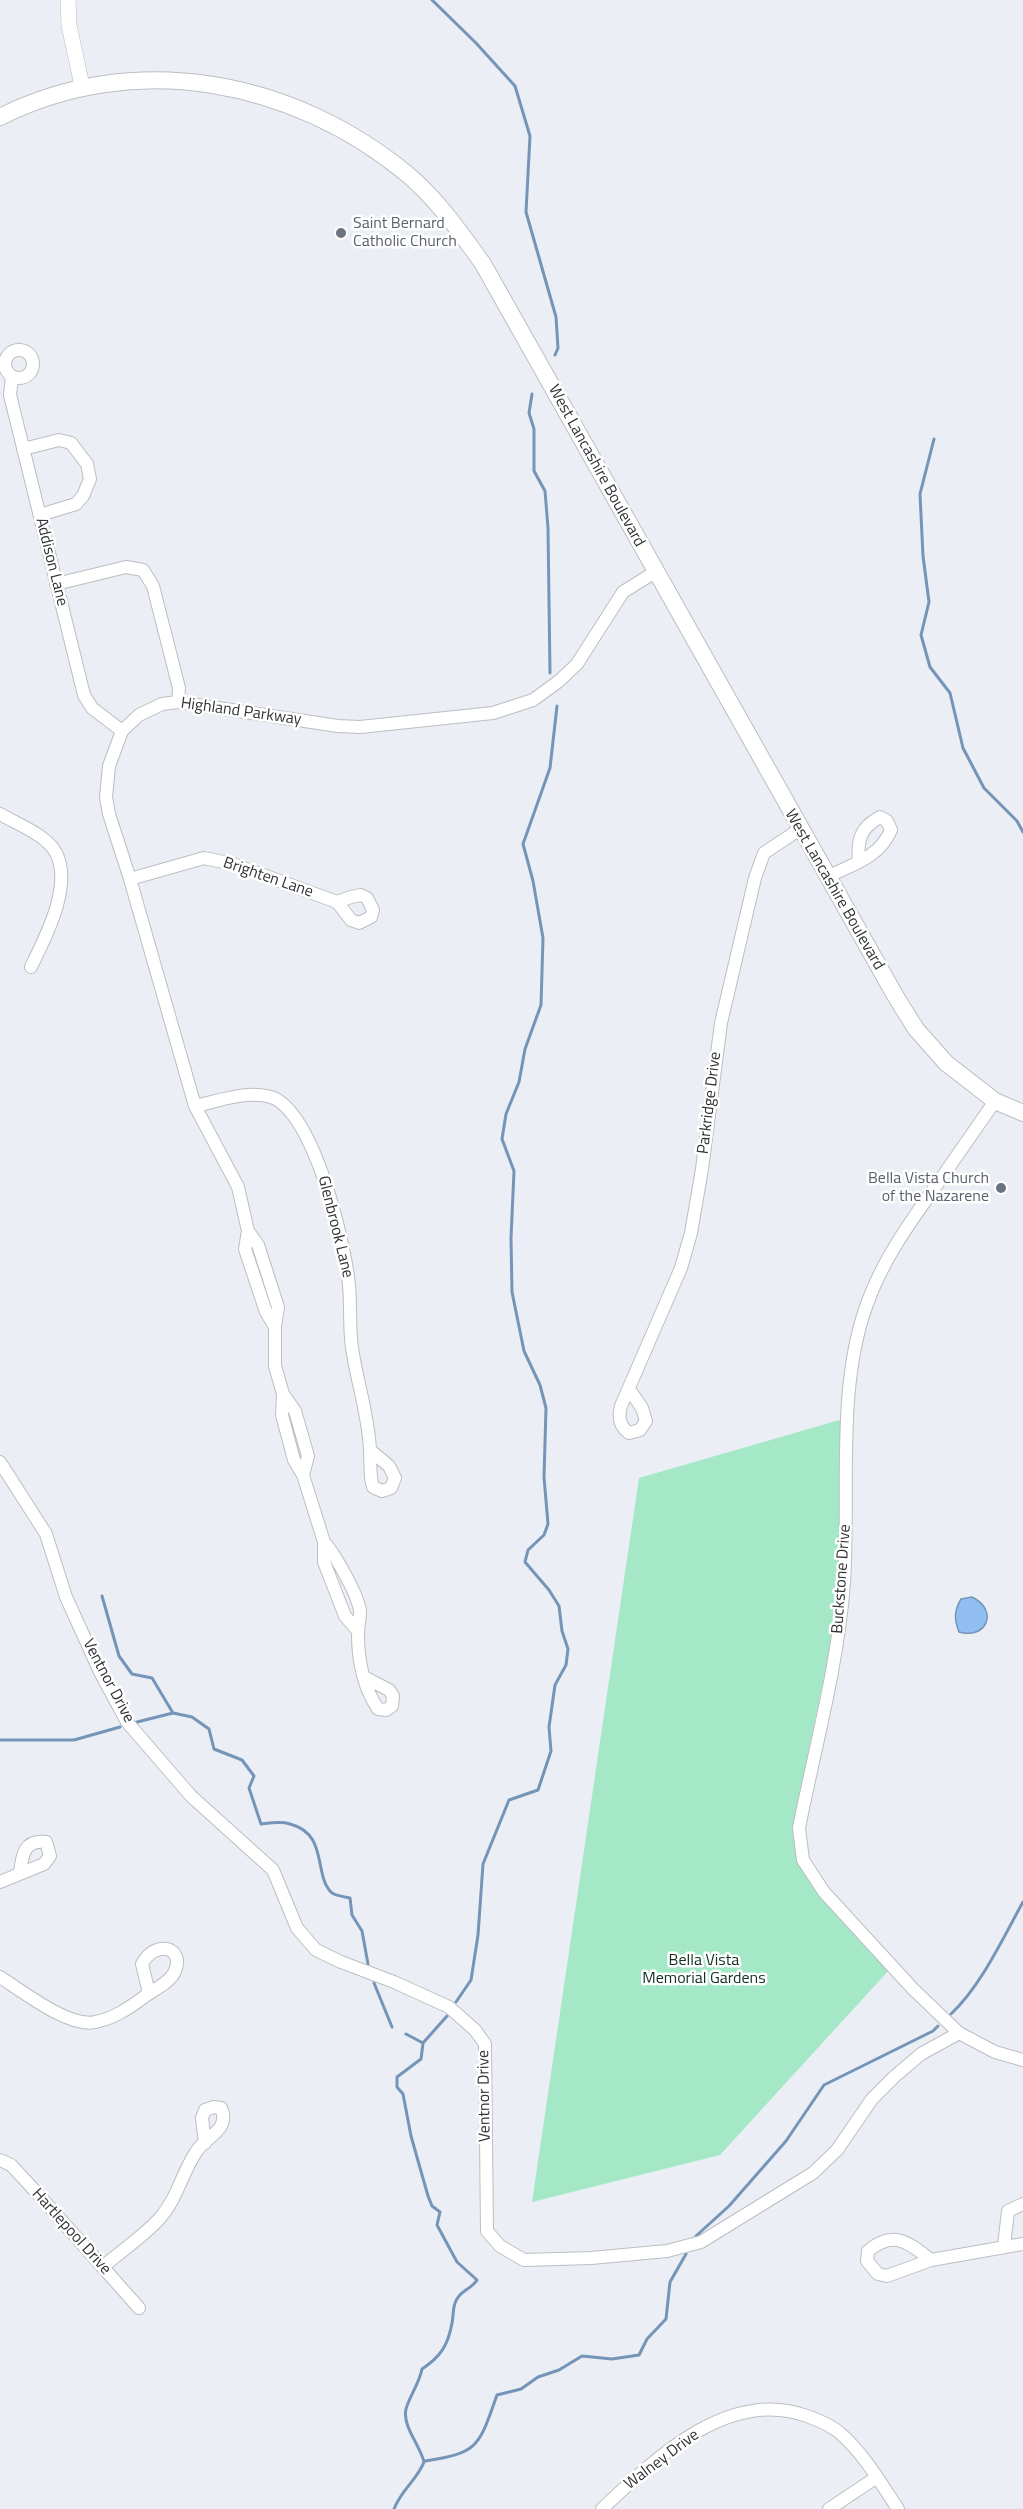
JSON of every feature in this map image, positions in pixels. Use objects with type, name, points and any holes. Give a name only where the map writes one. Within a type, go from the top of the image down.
[{"type":"main road","name":"West Lancashire Boulevard","points":[[0,117],[82,86],[139,80],[202,83],[264,95],[317,115],[375,150],[409,176],[448,216],[483,264],[827,877],[916,1029],[946,1063],[995,1101],[1023,1113]]},
{"type":"street","points":[[68,0],[69,25],[82,86]]},
{"type":"street","name":"Addison Lane","points":[[12,376],[10,395],[84,695],[92,708],[122,731]]},
{"type":"street","points":[[23,449],[59,441],[71,443],[87,464],[90,479],[83,496],[76,504],[40,515]]},
{"type":"street","points":[[56,584],[126,567],[142,570],[153,586],[179,688],[178,702]]},
{"type":"street","name":"Highland Parkway","points":[[122,731],[139,715],[162,704],[178,702],[338,726],[360,727],[493,713],[532,700],[559,681],[577,664],[623,592],[655,572]]},
{"type":"street","points":[[122,731],[109,766],[106,797],[109,814],[195,1106],[238,1187],[248,1231],[258,1245],[278,1307],[275,1328],[275,1366],[283,1394],[282,1415],[294,1460],[303,1475],[324,1542],[324,1562],[345,1616],[358,1631],[358,1652],[364,1677]]},
{"type":"street","points":[[0,814],[49,844],[57,854],[60,888],[56,910],[31,967]]},
{"type":"street","name":"Parkridge Drive","points":[[629,1389],[681,1269],[691,1233],[702,1169],[720,1023],[755,878],[764,853],[800,829]]},
{"type":"street","name":"Brighten Lane","points":[[130,879],[204,858],[233,864],[337,902]]},
{"type":"street","points":[[827,877],[859,862]]},
{"type":"street","name":"Glenbrook Lane","points":[[195,1106],[250,1095],[272,1097],[287,1107],[316,1156],[334,1214],[349,1284],[352,1345],[370,1451]]},
{"type":"street","name":"Buckstone Drive","points":[[959,2033],[913,1989],[824,1892],[803,1860],[799,1828],[840,1629],[846,1533],[850,1386],[858,1333],[867,1302],[886,1262],[915,1214],[995,1101]]},
{"type":"street","name":"Ventnor Drive","points":[[0,1461],[45,1533],[66,1597],[126,1722],[191,1796],[273,1870],[297,1928],[316,1950],[405,1986],[449,2007],[475,2030],[485,2044],[486,2231],[500,2246],[524,2260],[555,2260],[667,2252],[701,2242],[813,2173],[837,2150],[872,2099],[894,2077],[921,2054],[959,2033]]},
{"type":"street","points":[[0,1882],[20,1873]]},
{"type":"street","points":[[0,1977],[69,2019],[92,2023],[113,2016],[149,1994]]},
{"type":"street","points":[[959,2033],[995,2052],[1023,2060]]},
{"type":"street","points":[[103,2267],[160,2218],[182,2182],[196,2151],[205,2143]]},
{"type":"street","name":"Hartlepool Drive","points":[[0,2160],[11,2165],[139,2308]]},
{"type":"street","points":[[1004,2246],[1008,2211],[1020,2203],[1023,2204]]},
{"type":"street","points":[[932,2260],[906,2242],[897,2239],[877,2244],[868,2252],[867,2261],[878,2274],[887,2276],[932,2260],[1023,2244]]},
{"type":"street","name":"Walney Drive","points":[[602,2509],[667,2453],[706,2427],[736,2413],[761,2408],[801,2414],[838,2431],[861,2454],[898,2509]]},
{"type":"street","points":[[829,2509],[877,2477]]},
{"type":"green space","name":"Bella Vista Memorial Gardens","points":[[843,1419],[839,1591],[833,1636],[811,1739],[795,1834],[796,1850],[890,1969],[720,2155],[532,2202],[639,1478]]},
{"type":"water","points":[[972,1597],[985,1609],[986,1622],[977,1632],[959,1632],[956,1619],[957,1607],[961,1599]]},
{"type":"waterway","points":[[432,0],[515,86],[530,136],[526,212],[556,317],[558,348],[555,355]]},
{"type":"waterway","points":[[532,394],[529,413],[534,429],[534,471],[545,491],[548,528],[550,673]]},
{"type":"waterway","points":[[934,439],[920,494],[923,556],[929,602],[921,635],[930,667],[950,693],[963,748],[984,788],[1017,821],[1023,832]]},
{"type":"waterway","points":[[456,2002],[471,1980],[478,1935],[483,1864],[509,1800],[538,1790],[551,1751],[549,1727],[555,1685],[566,1665],[568,1649],[562,1631],[559,1606],[549,1590],[525,1562],[528,1550],[544,1535],[548,1524],[544,1477],[546,1408],[540,1385],[524,1351],[512,1292],[511,1238],[514,1171],[502,1139],[506,1114],[519,1082],[525,1049],[541,1005],[543,938],[533,881],[523,844],[550,768],[557,706]]},
{"type":"waterway","points":[[102,1596],[119,1656],[132,1674],[152,1678],[173,1713],[192,1717],[209,1729],[214,1749],[242,1760],[254,1776],[249,1788],[261,1824],[287,1823],[302,1829],[310,1837],[315,1846],[326,1886],[332,1893],[350,1898],[352,1915],[362,1931],[368,1964]]},
{"type":"waterway","points":[[137,1722],[173,1713]]},
{"type":"waterway","points":[[0,1740],[74,1740],[120,1727]]},
{"type":"waterway","points":[[951,2014],[982,1976],[1023,1902]]},
{"type":"waterway","points":[[374,1983],[392,2027]]},
{"type":"waterway","points":[[394,2509],[424,2462],[409,2429],[405,2415],[406,2409],[422,2369],[434,2360],[445,2344],[457,2299],[477,2280],[457,2262],[437,2225],[440,2212],[432,2206],[428,2196],[411,2136],[403,2094],[397,2087],[397,2077],[421,2059],[423,2043],[447,2016]]},
{"type":"waterway","points":[[696,2236],[729,2206],[786,2141],[824,2085],[933,2031],[938,2026]]},
{"type":"waterway","points":[[406,2034],[423,2043]]},
{"type":"waterway","points":[[425,2461],[457,2454],[475,2444],[486,2425],[497,2395],[521,2389],[538,2377],[559,2370],[582,2356],[612,2359],[639,2355],[647,2339],[666,2319],[670,2282],[686,2254]]},
{"type":"place","name":"Saint Bernard Catholic Church","points":[[341,233]]},
{"type":"place","name":"Bella Vista Church of the Nazarene","points":[[1001,1188]]}]
